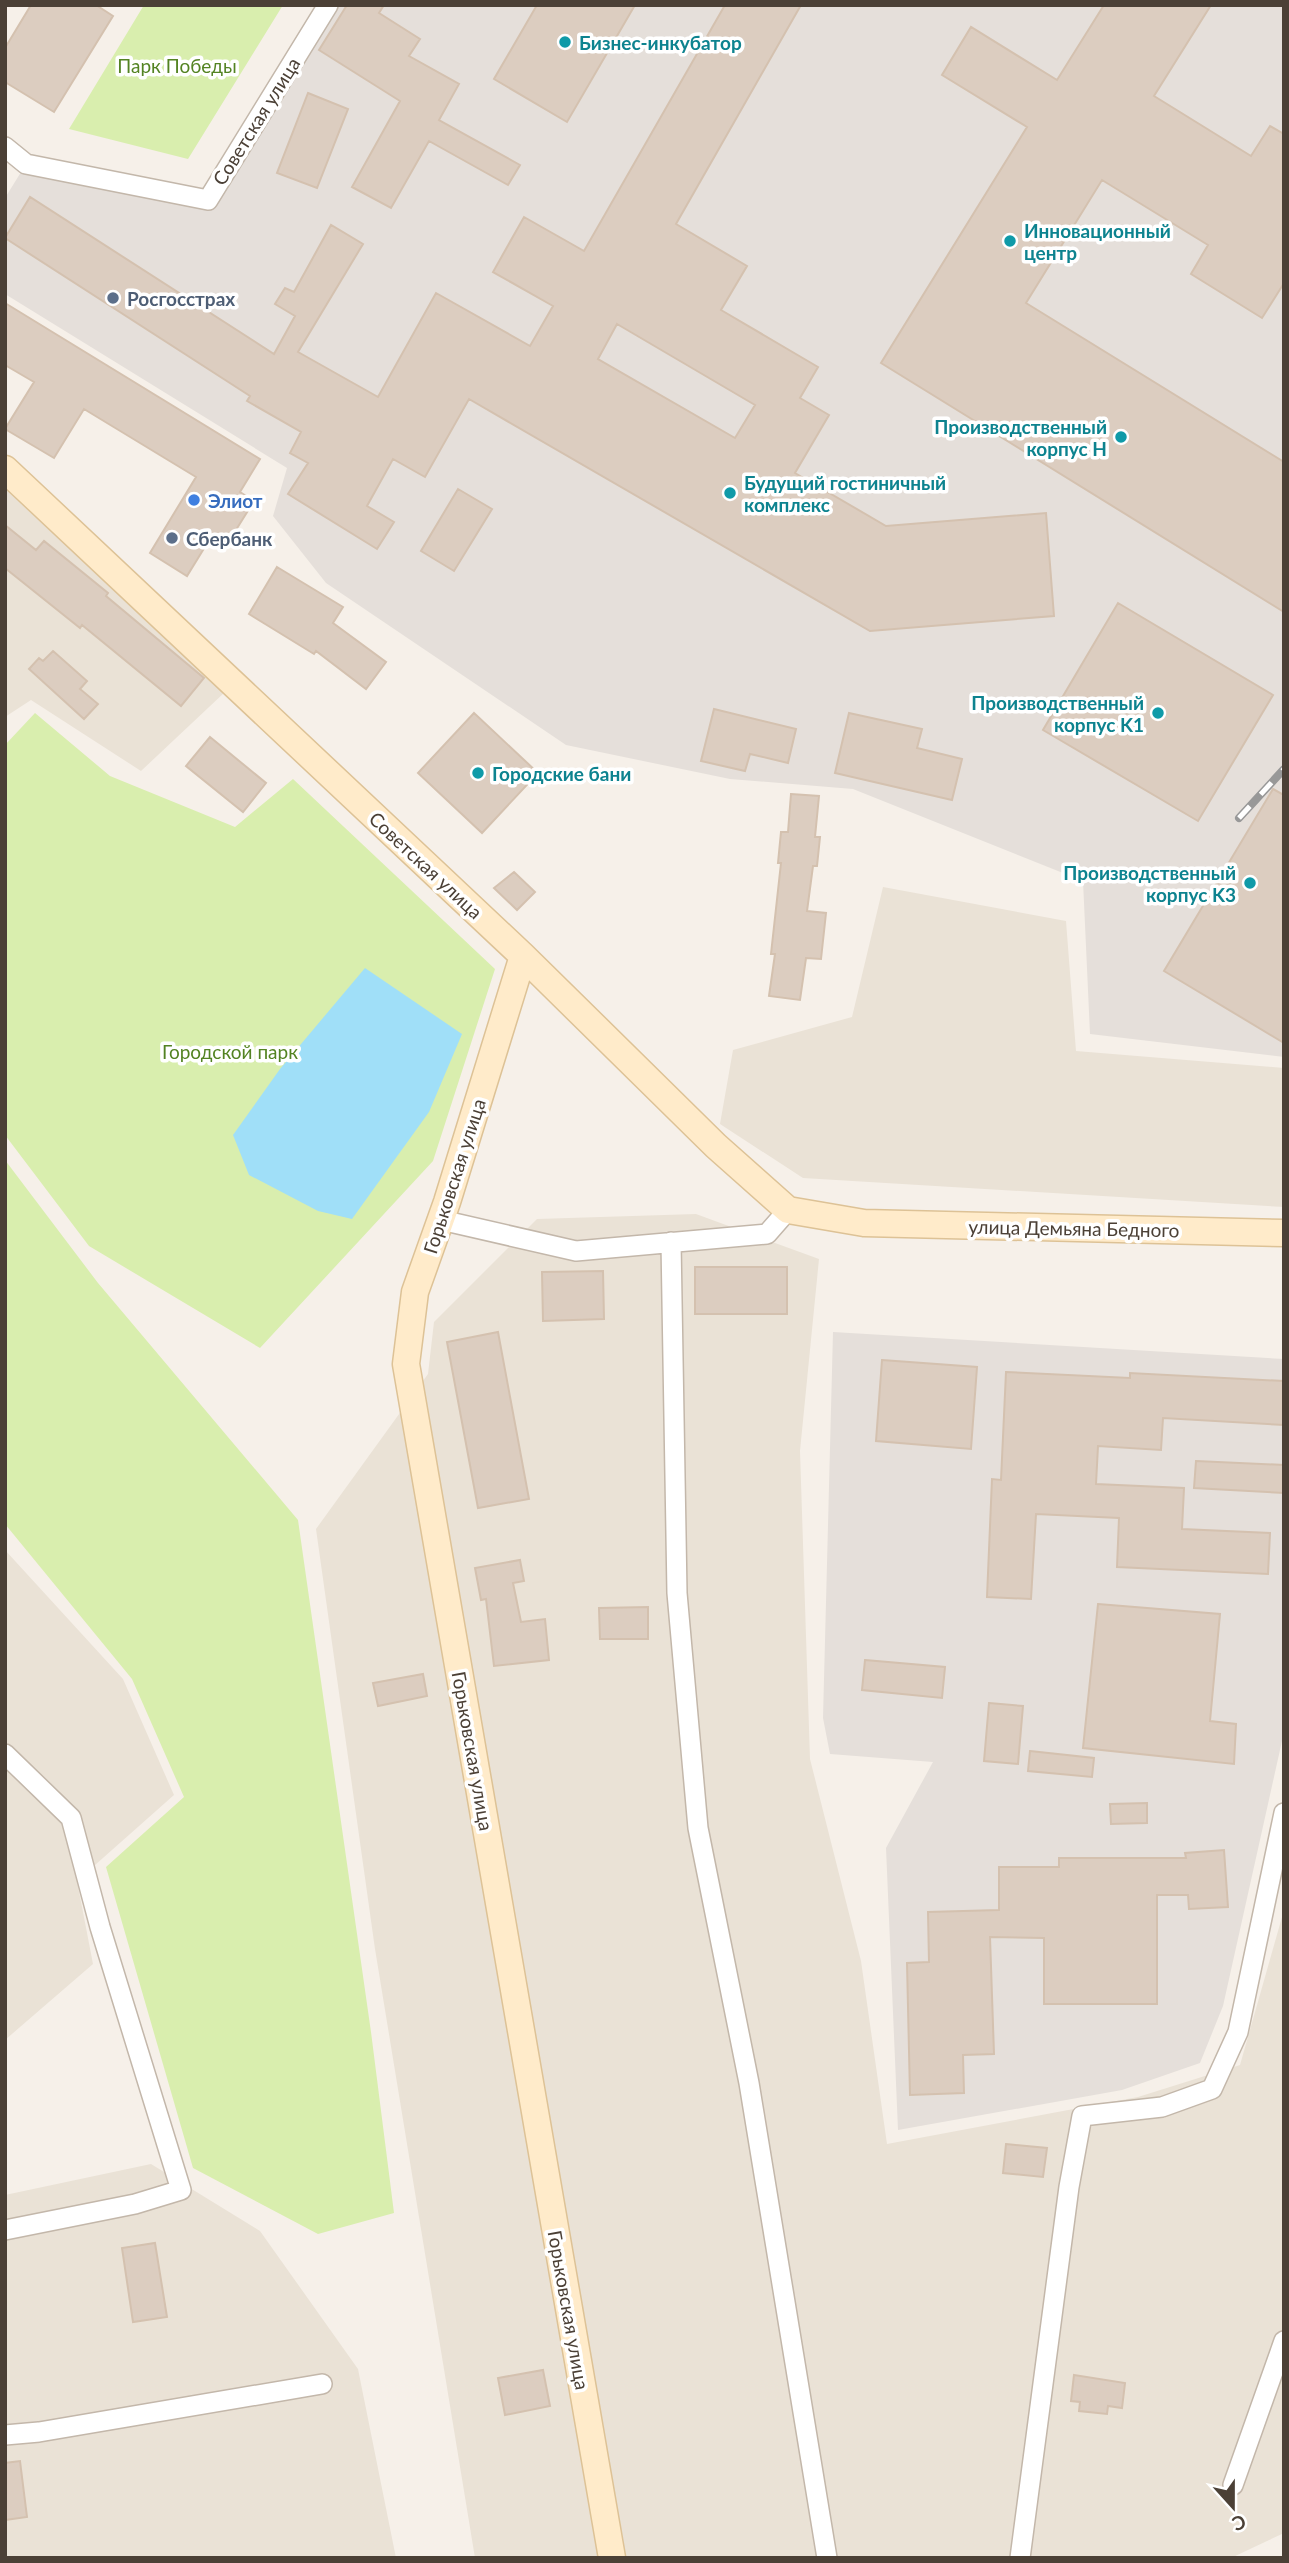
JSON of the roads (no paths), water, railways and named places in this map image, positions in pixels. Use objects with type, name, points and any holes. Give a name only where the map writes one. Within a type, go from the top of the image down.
[{"type":"street","name":"Советская улица","points":[[5,147],[26,164],[208,200],[328,5]]},
{"type":"street","name":"Советская улица","points":[[5,469],[523,957],[716,1146],[788,1210]]},
{"type":"street","name":"Горьковская улица","points":[[523,957],[441,1220],[415,1292],[406,1364],[612,2558]]},
{"type":"street","name":"улица Демьяна Бедного","points":[[788,1210],[864,1223],[1284,1233]]},
{"type":"street","points":[[441,1220],[576,1251],[766,1234],[788,1210]]},
{"type":"street","points":[[671,1242],[677,1593],[698,1828],[749,2083],[827,2558]]},
{"type":"street","points":[[5,1754],[71,1818],[100,1927],[181,2190],[135,2204],[5,2230]]},
{"type":"street","points":[[1020,2558],[1069,2187],[1082,2116],[1162,2107],[1212,2089],[1238,2032],[1284,1813]]},
{"type":"street","points":[[1233,2485],[1284,2341]]},
{"type":"street","points":[[5,2435],[39,2432],[322,2384]]},
{"type":"water","points":[[365,968],[462,1034],[429,1112],[352,1219],[318,1211],[249,1175],[233,1135],[280,1069]]},
{"type":"railway","points":[[1239,818],[1284,769]]},
{"type":"place","name":"Бизнес-инкубатор","points":[[565,42]]},
{"type":"place","name":"Инновационный центр","points":[[1010,241]]},
{"type":"place","name":"Росгосстрах","points":[[113,298]]},
{"type":"place","name":"Производственный корпус H","points":[[1121,437]]},
{"type":"place","name":"Будущий гостиничный комплекс","points":[[730,493]]},
{"type":"place","name":"Элиот","points":[[194,500]]},
{"type":"place","name":"Сбербанк","points":[[172,538]]},
{"type":"place","name":"Производственный корпус K1","points":[[1158,713]]},
{"type":"place","name":"Городские бани","points":[[478,773]]},
{"type":"place","name":"Производственный корпус K3","points":[[1250,883]]},
{"type":"park label","name":"Парк Победы","points":[[177,65]]},
{"type":"park label","name":"Городской парк","points":[[230,1051]]}]
